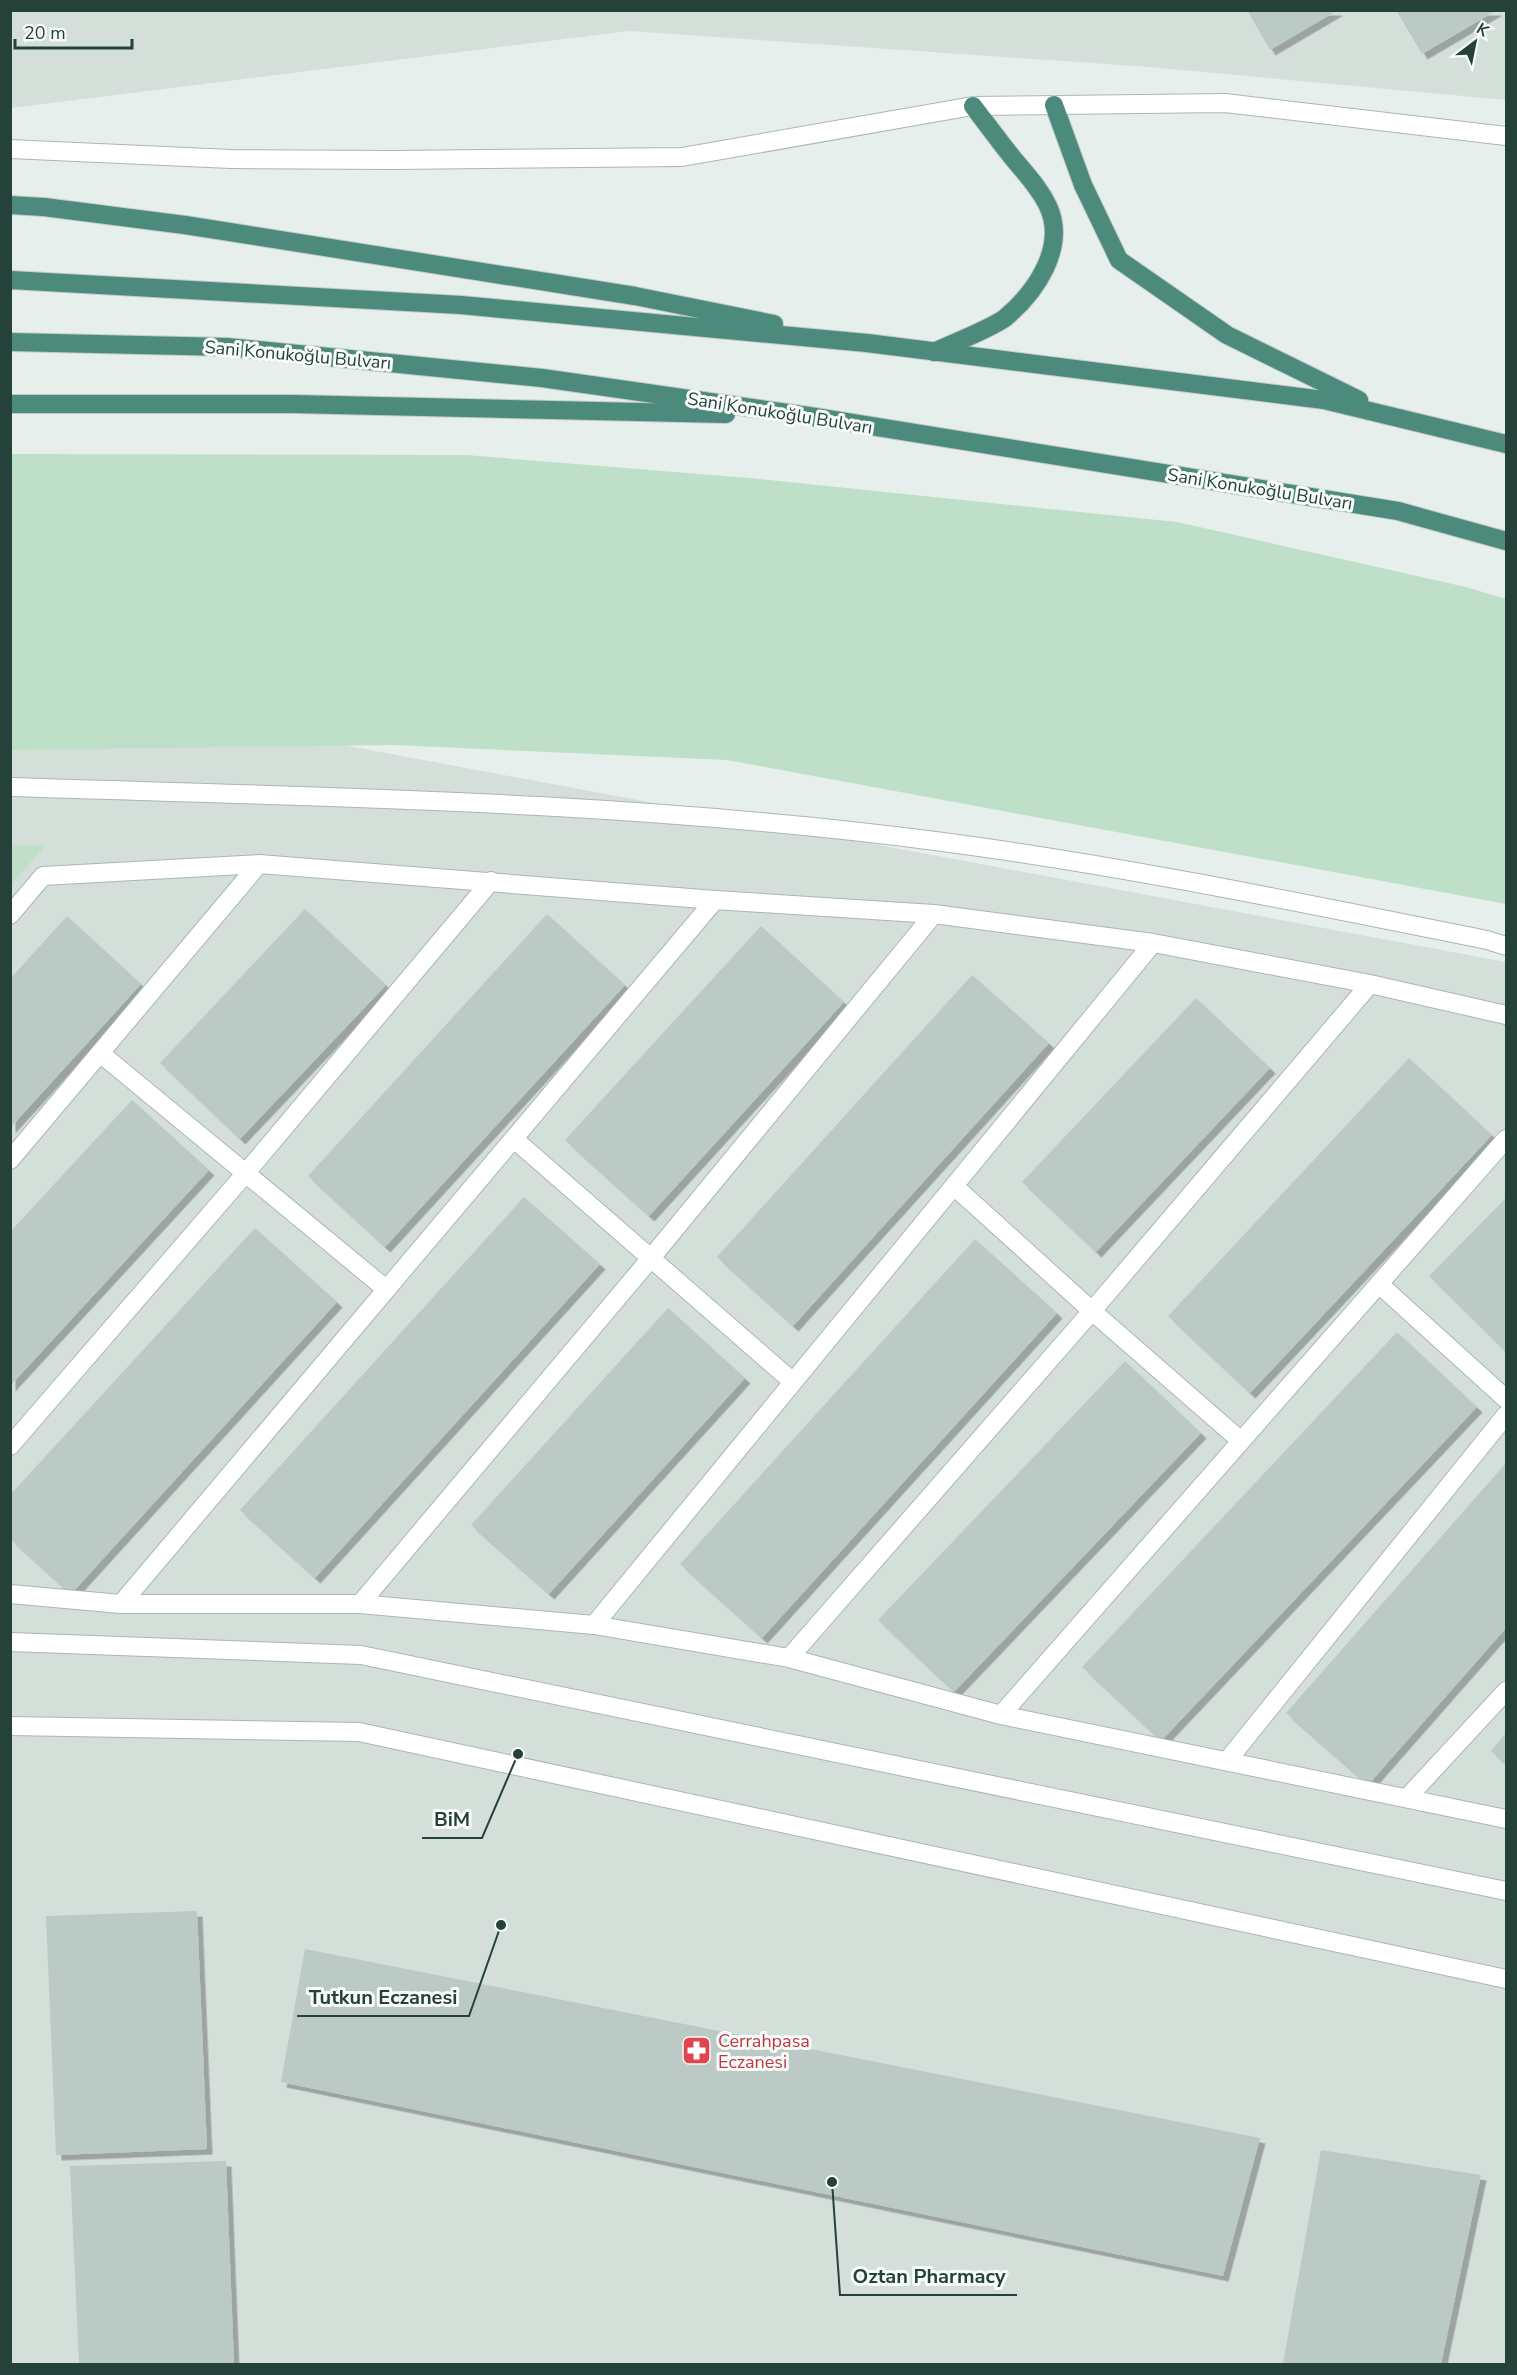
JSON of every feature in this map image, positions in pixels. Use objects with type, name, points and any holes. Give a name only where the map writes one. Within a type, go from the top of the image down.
[{"type":"highway","points":[[1054,105],[1083,185],[1119,260],[1227,334],[1387,414]]},
{"type":"highway","points":[[934,352],[1003,319],[1029,294],[1047,267],[1055,234],[1049,208],[1034,182],[973,106]]},
{"type":"highway","points":[[10,205],[44,207],[185,225],[635,296],[867,344]]},
{"type":"highway","points":[[10,279],[461,305],[867,344],[1324,399],[1506,444]]},
{"type":"highway","name":"Sani Konukoğlu Bulvarı","points":[[10,342],[226,347],[542,378],[809,416],[1398,511],[1506,541]]},
{"type":"highway","points":[[10,404],[293,404],[809,416]]},
{"type":"street","points":[[10,149],[231,159],[682,157],[973,106],[1225,103],[1506,136]]},
{"type":"street","points":[[10,787],[537,805],[746,821],[943,842],[1194,883],[1487,940],[1506,946]]},
{"type":"street","points":[[10,1160],[259,864]]},
{"type":"street","points":[[10,915],[43,876],[259,864],[715,900],[934,914],[1153,943],[1371,984],[1506,1015]]},
{"type":"street","points":[[10,1446],[245,1174],[491,881]]},
{"type":"street","points":[[121,1604],[715,900]]},
{"type":"street","points":[[360,1604],[651,1258],[934,914]]},
{"type":"street","points":[[594,1625],[1153,943]]},
{"type":"street","points":[[789,1658],[1092,1311],[1371,984]]},
{"type":"street","points":[[100,1053],[386,1289]]},
{"type":"street","points":[[514,1138],[793,1382]]},
{"type":"street","points":[[1001,1715],[1506,1139]]},
{"type":"street","points":[[954,1186],[1241,1441]]},
{"type":"street","points":[[1379,1284],[1506,1399]]},
{"type":"street","points":[[1227,1761],[1506,1415]]},
{"type":"street","points":[[10,1594],[121,1604],[360,1604],[594,1625],[789,1658],[1001,1715],[1506,1819]]},
{"type":"street","points":[[10,1642],[361,1655],[1506,1891]]},
{"type":"street","points":[[1407,1798],[1506,1691]]},
{"type":"street","points":[[10,1726],[359,1732],[1506,1979]]},
{"type":"shaded area","points":[[10,11],[1506,11],[1506,100],[1149,67],[629,31],[11,108]]},
{"type":"shaded area","points":[[193,717],[1506,962],[1506,2364],[11,2364],[10,720]]},
{"type":"green space","points":[[11,454],[466,455],[749,478],[1177,522],[1466,587],[1506,599],[1506,904],[727,760],[393,745],[11,750]]},
{"type":"green space","points":[[10,845],[46,845],[11,885]]},
{"type":"building","points":[[1247,10],[1338,10],[1270,50]]},
{"type":"building","points":[[1396,10],[1497,10],[1422,54]]},
{"type":"building","points":[[305,909],[386,985],[240,1139],[160,1063]]},
{"type":"building","points":[[547,914],[625,985],[385,1247],[308,1176]]},
{"type":"building","points":[[67,916],[141,984],[10,1128],[10,979]]},
{"type":"building","points":[[761,926],[844,1002],[649,1216],[565,1140]]},
{"type":"building","points":[[972,975],[1049,1043],[793,1326],[717,1257]]},
{"type":"building","points":[[1196,998],[1270,1068],[1096,1252],[1022,1182]]},
{"type":"building","points":[[1409,1058],[1492,1135],[1250,1393],[1168,1316]]},
{"type":"building","points":[[132,1100],[209,1170],[10,1386],[10,1232]]},
{"type":"building","points":[[524,1197],[600,1264],[315,1578],[240,1510]]},
{"type":"building","points":[[1506,1198],[1506,1352],[1429,1276]]},
{"type":"building","points":[[255,1228],[337,1302],[71,1594],[10,1539],[10,1495]]},
{"type":"building","points":[[975,1239],[1057,1313],[762,1638],[680,1564]]},
{"type":"building","points":[[668,1308],[745,1378],[549,1594],[471,1525]]},
{"type":"building","points":[[1397,1332],[1477,1407],[1161,1741],[1082,1667]]},
{"type":"building","points":[[1125,1361],[1201,1433],[954,1692],[878,1620]]},
{"type":"building","points":[[1506,1463],[1506,1628],[1368,1785],[1286,1713]]},
{"type":"building","points":[[1506,1733],[1506,1765],[1491,1751]]},
{"type":"building","points":[[197,1911],[207,2149],[56,2155],[46,1916]]},
{"type":"building","points":[[305,1949],[1260,2138],[1223,2276],[281,2082]]},
{"type":"building","points":[[1321,2150],[1481,2175],[1441,2364],[1283,2364]]},
{"type":"building","points":[[226,2161],[234,2364],[79,2364],[70,2166]]},
{"type":"place","name":"BiM","points":[[518,1754]]},
{"type":"place","name":"Tutkun Eczanesi","points":[[501,1925]]},
{"type":"place","name":"Cerrahpasa Eczanesi","points":[[697,2051]]},
{"type":"place","name":"Oztan Pharmacy","points":[[832,2182]]}]
